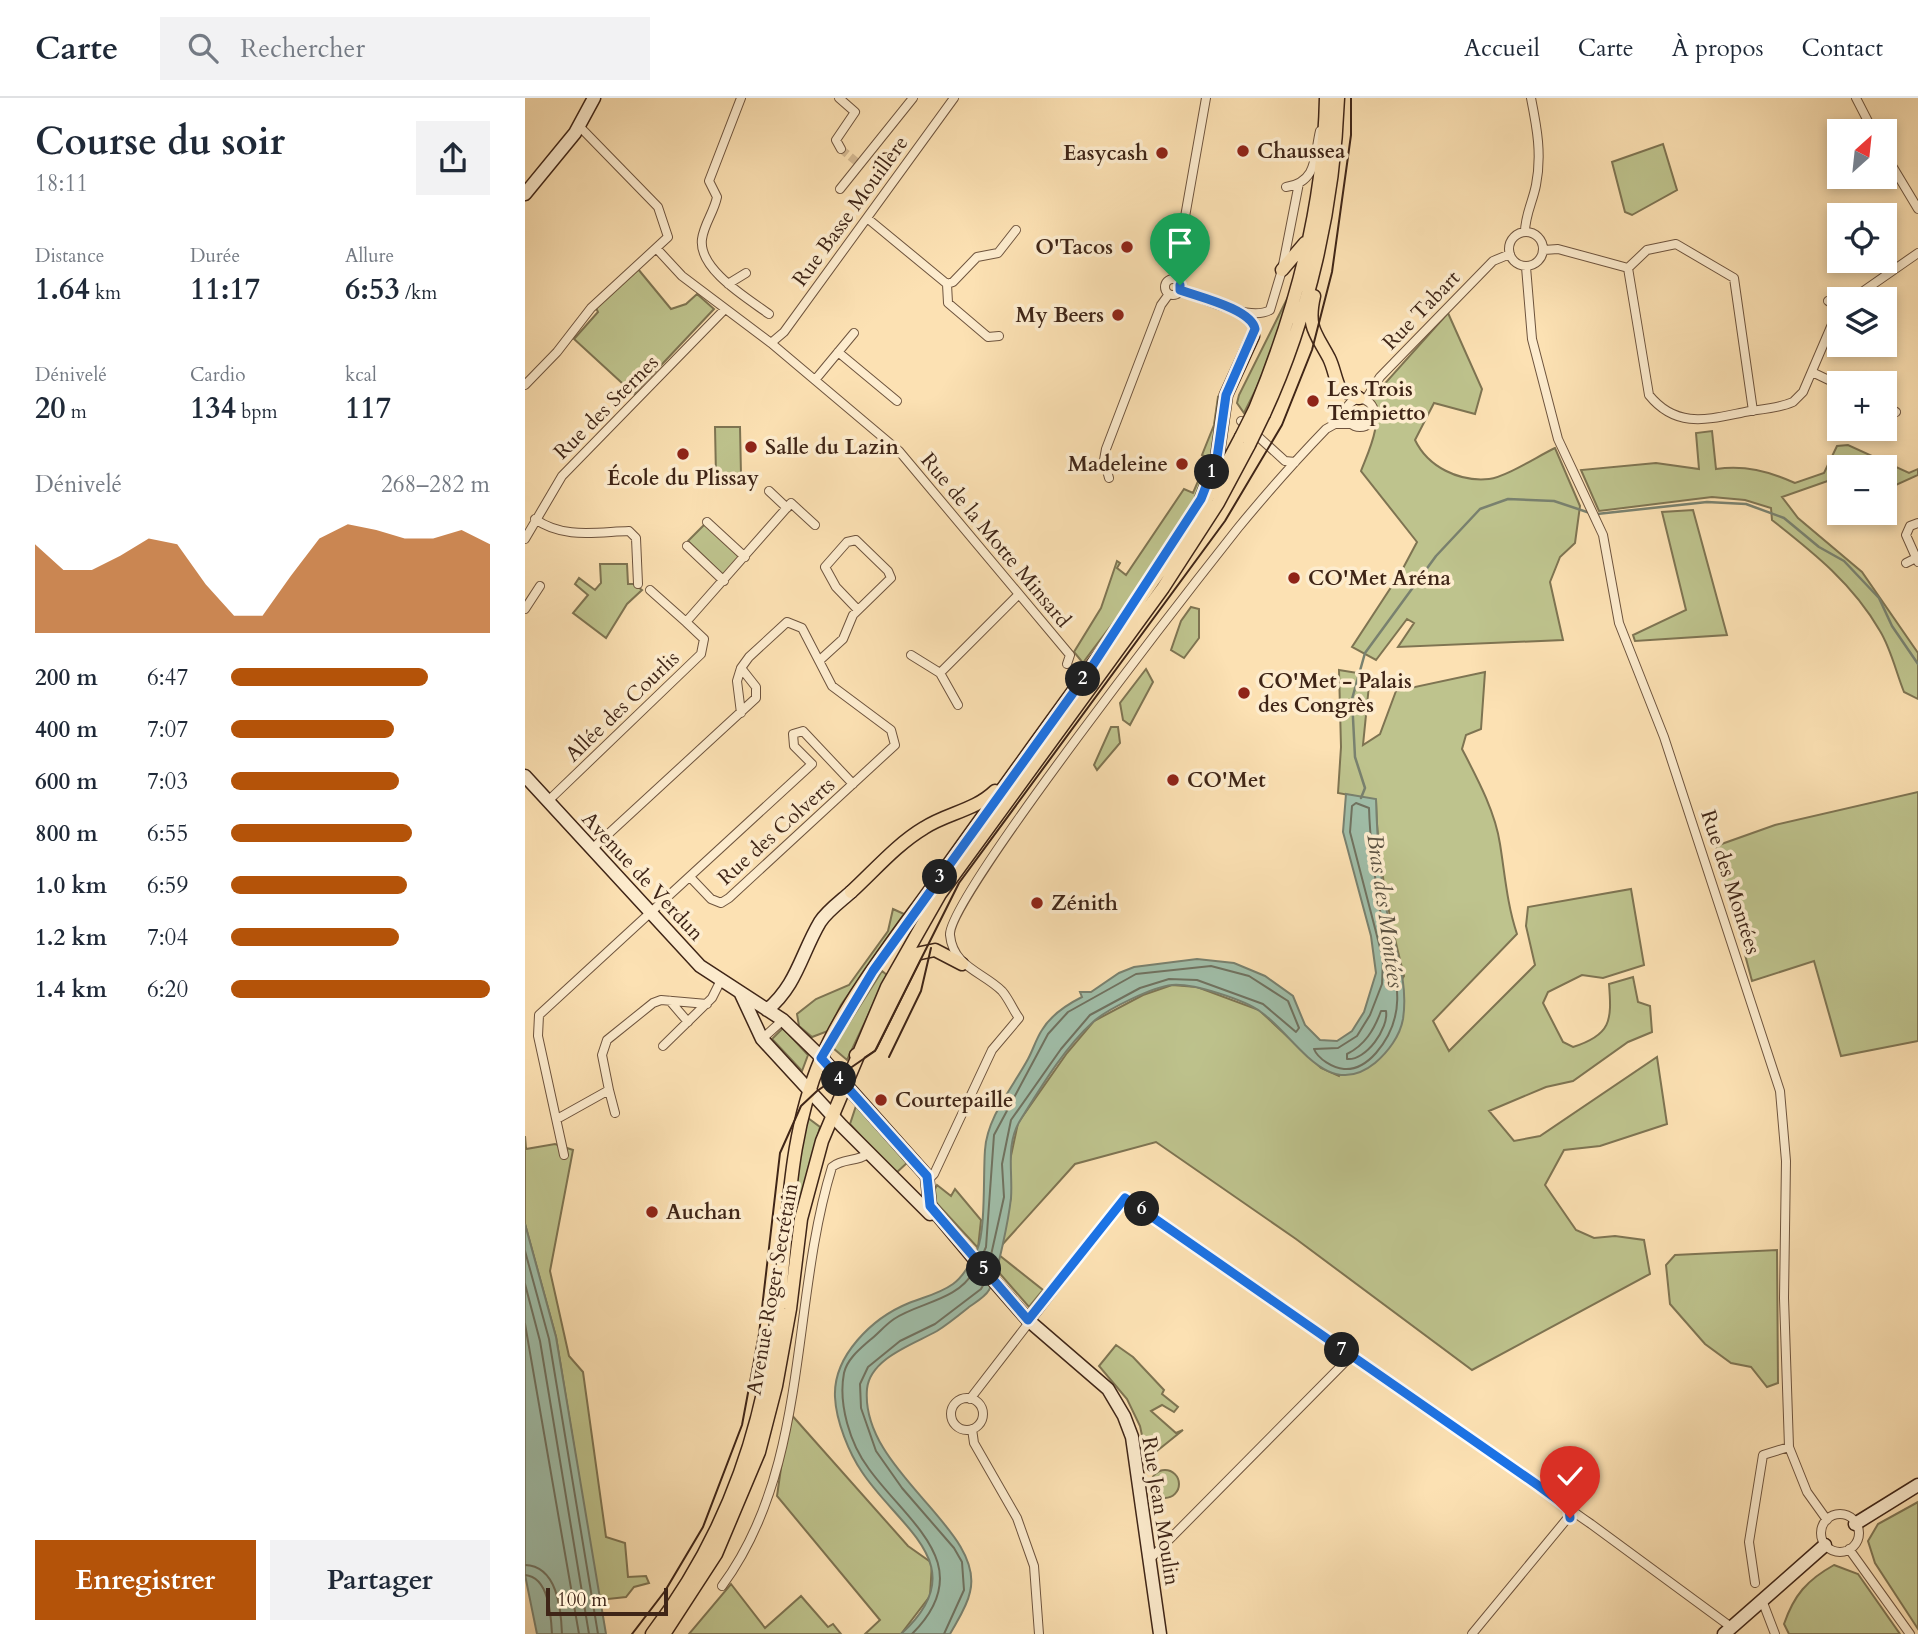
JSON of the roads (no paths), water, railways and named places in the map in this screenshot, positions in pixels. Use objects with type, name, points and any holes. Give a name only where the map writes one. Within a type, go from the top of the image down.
[{"type":"main road","name":"Avenue Roger Secrétain","points":[[664,1634],[716,1554],[759,1452],[776,1386],[790,1309],[801,1219],[832,1115],[856,1056],[892,976],[940,894],[1163,589],[1218,503],[1301,314],[1331,174],[1338,98]]},
{"type":"main road","name":"Avenue Roger Secrétain","points":[[1259,412],[1293,306],[1320,183],[1326,103]]},
{"type":"main road","points":[[1331,174],[1327,231],[1311,323],[1332,364],[1340,390],[1363,399]]},
{"type":"main road","points":[[1282,270],[1307,239]]},
{"type":"main road","points":[[1091,668],[1201,499],[1217,458],[1226,395],[1253,336]]},
{"type":"main road","name":"Avenue Roger Secrétain","points":[[652,1634],[690,1580],[717,1530],[744,1465],[756,1427],[776,1321],[796,1135],[821,1058],[873,971],[1175,552],[1245,441]]},
{"type":"main road","points":[[851,892],[910,837],[926,826],[975,807],[1013,774]]},
{"type":"main road","points":[[856,1056],[871,1045],[916,954],[935,950],[963,964]]},
{"type":"street","points":[[525,194],[580,127],[594,98]]},
{"type":"street","points":[[741,98],[709,181],[717,197],[702,235],[701,247],[728,284],[769,314]]},
{"type":"street","points":[[839,98],[855,112],[839,132],[837,140],[841,149]]},
{"type":"street","points":[[840,189],[913,98]]},
{"type":"street","name":"Rue Basse Mouillère","points":[[771,342],[784,332],[954,98]]},
{"type":"street","points":[[1169,294],[1165,286],[1174,279],[1206,98]]},
{"type":"street","points":[[1525,232],[1526,214],[1536,186],[1540,146],[1531,98]]},
{"type":"street","points":[[1856,98],[1867,119]]},
{"type":"street","name":"Avenue Roger Secrétain","points":[[1241,312],[1260,314],[1270,310],[1282,270],[1299,183],[1313,170],[1326,103]]},
{"type":"street","points":[[525,385],[557,352],[591,308],[668,237],[669,232],[657,207],[580,127]]},
{"type":"street","points":[[1897,174],[1918,209]]},
{"type":"street","points":[[1286,187],[1299,183]]},
{"type":"street","points":[[867,218],[947,284],[948,303],[988,337],[999,336]]},
{"type":"street","points":[[947,284],[953,282],[977,257],[998,253],[1016,230]]},
{"type":"street","points":[[1525,232],[1536,235],[1544,250],[1536,264],[1526,267],[1516,263],[1510,254],[1512,240],[1525,232]]},
{"type":"street","points":[[1628,268],[1647,250],[1676,244],[1734,278],[1752,411]]},
{"type":"street","name":"Rue de la Motte Minsard","points":[[657,249],[682,276],[771,342],[915,466],[1018,595],[1070,655],[1067,664]]},
{"type":"street","points":[[1544,250],[1558,249],[1628,268]]},
{"type":"street","points":[[1869,287],[1918,253]]},
{"type":"street","name":"Rue Tabart","points":[[1363,399],[1380,377],[1493,261],[1510,254]]},
{"type":"street","name":"Rue des Montées","points":[[1526,267],[1528,302],[1539,373],[1558,439],[1608,551],[1613,600],[1619,623],[1669,751],[1780,1091],[1786,1161],[1784,1298],[1789,1447],[1807,1492],[1827,1520]]},
{"type":"street","points":[[1628,268],[1649,395],[1658,407],[1685,418],[1701,421],[1793,402],[1803,393],[1827,336]]},
{"type":"street","points":[[728,284],[746,273]]},
{"type":"street","points":[[1174,279],[1179,283],[1180,290]]},
{"type":"street","points":[[1180,290],[1241,312],[1253,321],[1253,336]]},
{"type":"street","points":[[1169,294],[1175,295],[1180,290]]},
{"type":"street","points":[[1109,478],[1104,460],[1106,449],[1160,305],[1169,294]]},
{"type":"street","name":"Rue de la Motte Minsard","points":[[725,309],[731,307],[770,335],[777,336],[784,332]]},
{"type":"street","name":"Rue des Sternes","points":[[525,539],[562,476],[725,309]]},
{"type":"street","points":[[815,380],[855,333]]},
{"type":"street","points":[[838,352],[897,401]]},
{"type":"street","points":[[1812,372],[1827,379]]},
{"type":"street","points":[[938,1164],[921,1168],[904,1183],[906,1191],[916,1194],[927,1182],[938,1164],[992,1050],[1019,1018],[1000,989],[963,964],[952,943],[950,928],[963,899],[1001,843],[1187,593],[1295,462],[1326,429],[1335,424],[1349,424],[1359,428],[1367,422],[1373,411],[1363,399],[1347,412],[1349,424]]},
{"type":"street","points":[[1241,421],[1285,461],[1295,462]]},
{"type":"street","points":[[769,491],[787,508],[791,503],[815,525]]},
{"type":"street","name":"Allée des Courlis","points":[[548,801],[701,654],[704,639],[686,622],[787,508]]},
{"type":"street","points":[[535,519],[550,529],[565,533],[629,531],[636,538],[638,584]]},
{"type":"street","points":[[707,522],[745,557]]},
{"type":"street","points":[[1906,562],[1917,560],[1906,535],[1910,526],[1918,523]]},
{"type":"street","points":[[741,713],[737,681],[748,657],[787,622],[796,623],[802,628],[820,660],[843,639],[858,610],[891,578],[888,571],[856,540],[847,542],[825,567],[836,587],[858,610]]},
{"type":"street","points":[[687,546],[724,580]]},
{"type":"street","points":[[525,609],[540,586]]},
{"type":"street","points":[[650,590],[686,622]]},
{"type":"street","points":[[940,673],[1018,595]]},
{"type":"street","points":[[912,655],[940,673],[958,705]]},
{"type":"street","name":"Rue des Colverts","points":[[690,877],[711,899],[720,903],[729,898],[895,746],[895,737],[891,730],[832,686],[820,660]]},
{"type":"street","points":[[592,849],[756,698],[756,687],[741,668]]},
{"type":"street","name":"Rue des Colverts","points":[[812,764],[794,746],[793,734],[803,731],[853,784]]},
{"type":"street","name":"Rue des Colverts","points":[[557,1119],[538,1036],[539,1015],[825,753]]},
{"type":"street","name":"Avenue de Verdun","points":[[525,776],[699,966],[720,982],[783,1020],[821,1058],[921,1168],[927,1182],[930,1206],[969,1253]]},
{"type":"street","points":[[767,1010],[778,1001],[800,971],[821,919],[851,892]]},
{"type":"street","points":[[663,1046],[706,1004],[720,982]]},
{"type":"street","name":"Avenue de Verdun","points":[[741,994],[762,1039],[832,1115],[995,1280]]},
{"type":"street","points":[[615,1113],[602,1055],[607,1040],[653,1003],[670,1001],[706,1004]]},
{"type":"street","points":[[670,1001],[688,1022]]},
{"type":"street","points":[[762,1039],[783,1020]]},
{"type":"street","points":[[564,1155],[557,1119],[609,1090]]},
{"type":"street","points":[[722,1586],[755,1532],[772,1488],[783,1441],[814,1241],[832,1167],[840,1161],[861,1159],[870,1152]]},
{"type":"street","points":[[970,1399],[979,1404],[983,1416],[972,1429],[965,1430],[954,1424],[951,1412],[957,1402],[970,1399],[1028,1320],[1125,1198],[1539,1486],[1569,1508],[1571,1514],[1591,1524],[1727,1631],[1825,1545]]},
{"type":"street","name":"Rue Jean Moulin","points":[[995,1280],[1028,1320],[1099,1380],[1125,1416],[1132,1437],[1160,1634]]},
{"type":"street","points":[[1150,1559],[1351,1356]]},
{"type":"street","points":[[972,1429],[974,1443],[1017,1518],[1034,1566],[1039,1634]]},
{"type":"street","points":[[1755,1583],[1749,1542],[1763,1455],[1789,1447]]},
{"type":"street","points":[[1855,1524],[1918,1485]]},
{"type":"street","points":[[1472,1634],[1571,1514]]},
{"type":"street","points":[[1842,1515],[1855,1524],[1857,1539],[1849,1549],[1837,1552],[1825,1545],[1821,1531],[1827,1520],[1842,1515]]},
{"type":"street","points":[[1849,1549],[1910,1634]]},
{"type":"street","points":[[1763,1598],[1775,1634]]},
{"type":"water","points":[[1346,794],[1376,799],[1382,880],[1404,990],[1403,1019],[1396,1037],[1375,1063],[1358,1073],[1342,1075],[1327,1071],[1313,1062],[1274,1023],[1253,1007],[1205,990],[1172,985],[1142,994],[1109,1011],[1093,1022],[1063,1055],[1016,1128],[1011,1148],[1011,1198],[1008,1218],[989,1290],[941,1328],[884,1360],[870,1378],[867,1389],[870,1419],[882,1446],[960,1545],[970,1569],[969,1598],[950,1634],[901,1634],[922,1610],[932,1588],[931,1568],[923,1548],[862,1472],[844,1436],[835,1397],[836,1382],[848,1353],[857,1340],[882,1318],[948,1287],[967,1269],[980,1241],[985,1150],[990,1126],[1042,1030],[1059,1011],[1082,997],[1080,992],[1091,992],[1119,973],[1134,967],[1197,959],[1234,963],[1265,976],[1293,996],[1305,1025],[1320,1040],[1337,1041],[1352,1031],[1364,1012],[1376,973],[1371,936],[1343,832]]},
{"type":"water","points":[[525,1224],[556,1337],[606,1634],[537,1634],[525,1575]]},
{"type":"waterway","name":"Bras des Montées","points":[[1361,798],[1365,788],[1355,757],[1352,699],[1365,653],[1436,556],[1480,509],[1508,499],[1554,501],[1590,513]]},
{"type":"waterway","name":"Bras des Montées","points":[[1597,514],[1707,502],[1746,504],[1784,518],[1819,547],[1844,561],[1879,598],[1892,626],[1918,664]]},
{"type":"tunnel","points":[[841,149],[858,163]]},
{"type":"tram line","points":[[632,1634],[665,1591],[703,1527],[742,1425],[759,1334],[780,1153],[801,1106],[817,1091],[875,1051],[959,883],[1225,521],[1282,425],[1312,350],[1332,272],[1351,135],[1351,98]]},
{"type":"tram line","points":[[889,1057],[921,991],[931,948]]},
{"type":"place","name":"Chaussea","points":[[1243,151]]},
{"type":"place","name":"Easycash","points":[[1162,153]]},
{"type":"place","name":"O'Tacos","points":[[1127,247]]},
{"type":"place","name":"My Beers","points":[[1118,315]]},
{"type":"place","name":"Les Trois Tempietto","points":[[1313,401]]},
{"type":"place","name":"Salle du Lazin","points":[[751,447]]},
{"type":"place","name":"École du Plissay","points":[[683,454]]},
{"type":"place","name":"Madeleine","points":[[1182,464]]},
{"type":"place","name":"CO'Met Aréna","points":[[1294,578]]},
{"type":"place","name":"CO'Met - Palais des Congrès","points":[[1244,693]]},
{"type":"place","name":"CO'Met","points":[[1173,780]]},
{"type":"place","name":"Zénith","points":[[1037,903]]},
{"type":"place","name":"Courtepaille","points":[[881,1100]]},
{"type":"place","name":"Auchan","points":[[652,1212]]}]
